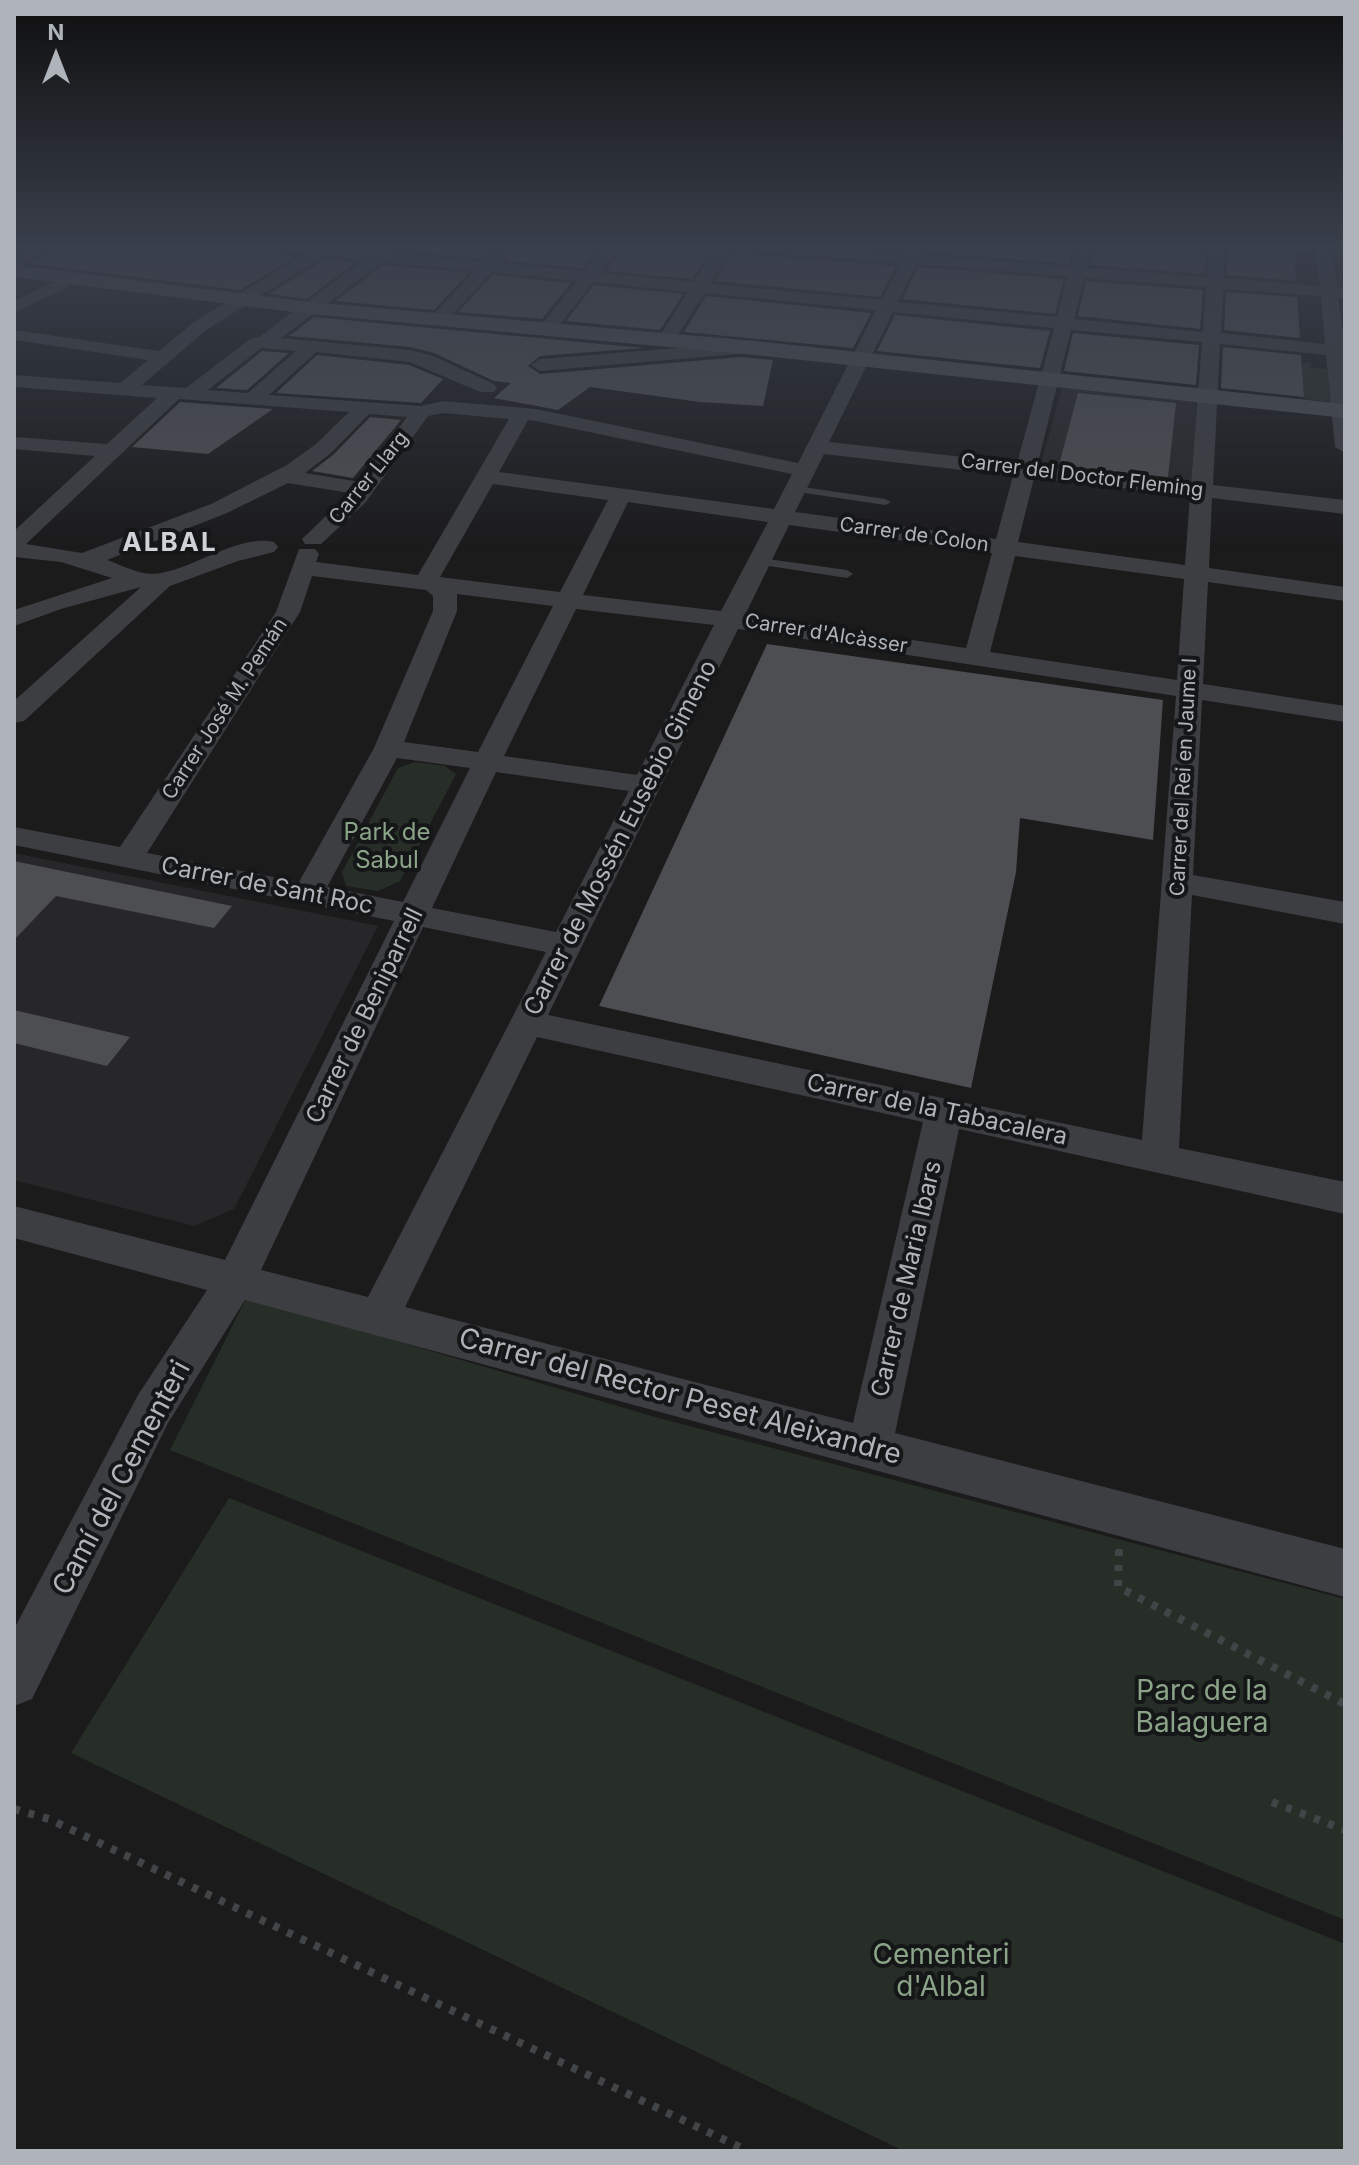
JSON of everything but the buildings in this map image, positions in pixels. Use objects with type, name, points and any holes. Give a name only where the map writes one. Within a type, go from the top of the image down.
[{"type":"street","points":[[102,348],[162,357]]},
{"type":"street","points":[[125,389],[173,348]]},
{"type":"street","points":[[14,543],[113,451],[183,394],[249,348]]},
{"type":"street","points":[[253,399],[314,348]]},
{"type":"street","points":[[326,348],[426,360],[482,397]]},
{"type":"street","points":[[14,397],[24,381],[421,412],[482,397],[564,348]]},
{"type":"street","points":[[755,348],[1343,410]]},
{"type":"street","points":[[540,365],[755,348]]},
{"type":"street","name":"Carrer de Mossén Eusebio Gimeno","points":[[379,1318],[868,348]]},
{"type":"street","points":[[976,658],[1057,348]]},
{"type":"street","name":"Carrer del Rei en Jaume I","points":[[1160,1158],[1179,883],[1200,489],[1211,348]]},
{"type":"street","points":[[1311,348],[1340,351],[1345,447]]},
{"type":"street","name":"Carrer del Doctor Fleming","points":[[482,397],[522,414],[807,469],[1027,468],[1345,507]]},
{"type":"street","points":[[85,560],[237,501],[284,476],[328,446],[364,408]]},
{"type":"street","name":"Carrer Llarg","points":[[308,554],[364,489],[421,412]]},
{"type":"street","points":[[308,894],[388,748],[445,611],[445,594],[427,579],[522,414]]},
{"type":"street","points":[[14,443],[113,451]]},
{"type":"street","points":[[284,476],[364,489]]},
{"type":"street","name":"Carrer de Colon","points":[[484,476],[1345,594]]},
{"type":"street","name":"Carrer de Beniparrell","points":[[236,1279],[487,762],[621,495]]},
{"type":"street","name":"Carrer d'Alcàsser","points":[[162,581],[230,556],[266,547],[273,540],[302,535],[308,554],[435,585],[731,620],[1345,714]]},
{"type":"street","points":[[14,550],[85,560],[135,579],[162,581]]},
{"type":"street","name":"Carrer José M. Pemán","points":[[128,859],[288,612],[308,554]]},
{"type":"street","points":[[14,619],[135,579]]},
{"type":"street","points":[[14,715],[162,581]]},
{"type":"street","points":[[388,748],[648,785]]},
{"type":"street","name":"Carrer de Sant Roc","points":[[14,836],[567,945]]},
{"type":"street","points":[[1179,883],[1345,913]]},
{"type":"street","name":"Carrer de la Tabacalera","points":[[528,1023],[1345,1198]]},
{"type":"street","name":"Carrer de Maria Ibars","points":[[870,1447],[944,1112]]},
{"type":"street","name":"Carrer del Rector Peset Aleixandre","points":[[14,1222],[1345,1573]]},
{"type":"street","name":"Camí del Cementeri","points":[[15,1678],[153,1409],[236,1279]]},
{"type":"lane","points":[[807,469],[885,502]]},
{"type":"lane","points":[[760,562],[847,574]]},
{"type":"path","points":[[1119,1512],[1118,1587],[1345,1704]]},
{"type":"path","points":[[1272,1802],[1345,1830]]},
{"type":"path","points":[[14,1809],[49,1819],[748,2151]]},
{"type":"shaded area","points":[[1062,388],[1197,402],[1191,482],[1041,464]]},
{"type":"shaded area","points":[[14,853],[378,926],[234,1209],[194,1226],[14,1180]]},
{"type":"green space","points":[[1302,362],[1310,363],[1311,368],[1327,369],[1330,402],[1304,399]]},
{"type":"green space","name":"Park de Sabul","points":[[415,762],[445,766],[456,774],[400,881],[378,891],[346,886],[342,872],[398,768]]},
{"type":"green space","name":"Parc de la Balaguera","points":[[247,1297],[655,1417],[1345,1599],[1345,1920],[170,1450]]},
{"type":"green space","name":"Cementeri d'Albal","points":[[229,1498],[1345,1944],[1345,2151],[904,2151],[71,1753]]},
{"type":"district","name":"ALBAL","points":[[170,543]]}]
